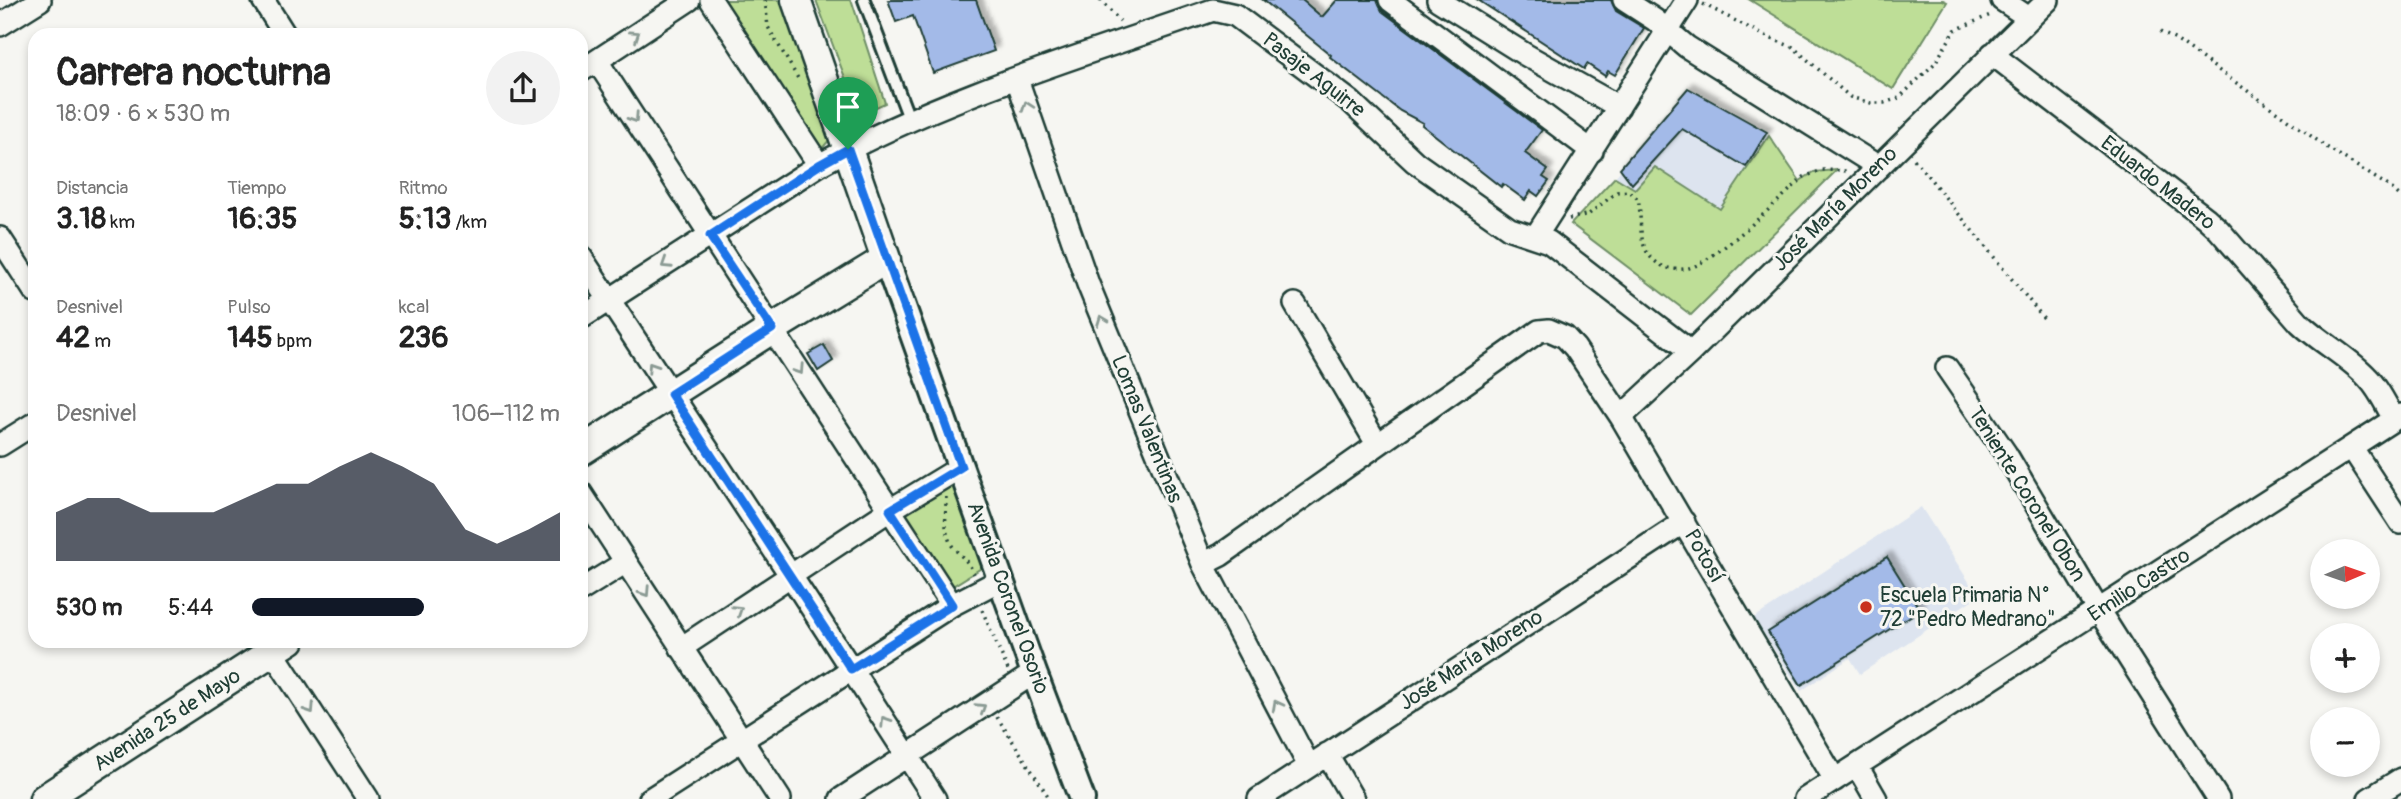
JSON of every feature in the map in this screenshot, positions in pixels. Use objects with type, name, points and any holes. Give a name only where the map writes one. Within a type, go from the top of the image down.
[{"type":"main road","name":"Avenida Coronel Osorio","points":[[796,0],[886,260]]},
{"type":"main road","points":[[588,447],[772,329],[886,260]]},
{"type":"main road","name":"Avenida 25 de Mayo","points":[[44,799],[270,648]]},
{"type":"street","points":[[0,25],[40,0]]},
{"type":"street","points":[[263,0],[281,28]]},
{"type":"street","points":[[711,0],[819,165]]},
{"type":"street","points":[[1390,0],[1592,152]]},
{"type":"street","points":[[1438,0],[1526,55],[1619,107]]},
{"type":"street","points":[[1624,0],[1655,20],[1688,47],[1876,169]]},
{"type":"street","points":[[1536,236],[1687,0]]},
{"type":"street","name":"José María Moreno","points":[[1621,417],[1691,352],[1992,54],[2014,8],[2048,0]]},
{"type":"street","points":[[650,799],[851,669],[975,593],[890,510],[710,236],[589,66],[683,2]]},
{"type":"street","name":"Pasaje Aguirre","points":[[588,314],[848,149],[910,121],[1017,79],[1213,10],[1236,15],[1351,102],[1415,162],[1510,229],[1549,242],[1691,352]]},
{"type":"street","name":"Eduardo Madero","points":[[1992,54],[2213,224],[2300,323],[2367,375],[2397,417]]},
{"type":"street","name":"Lomas Valentinas","points":[[1017,79],[1096,306],[1202,565],[1318,760],[1353,799]]},
{"type":"street","points":[[0,238],[28,281]]},
{"type":"street","name":"Avenida Coronel Osorio","points":[[886,260],[954,470],[975,593],[1024,679],[1082,799]]},
{"type":"street","points":[[588,268],[934,799]]},
{"type":"street","points":[[1202,565],[1377,444],[1295,304]]},
{"type":"street","name":"Potosí","points":[[1377,444],[1539,331],[1549,330],[1564,337],[1575,348],[1621,417],[1835,780]]},
{"type":"street","name":"Teniente Coronel Obon","points":[[1947,368],[2006,454],[2099,611],[2218,799]]},
{"type":"street","name":"Emilio Castro","points":[[1805,799],[2397,417]]},
{"type":"street","points":[[0,445],[28,427]]},
{"type":"street","points":[[2352,448],[2401,523]]},
{"type":"street","points":[[681,648],[954,470]]},
{"type":"street","points":[[588,504],[780,799]]},
{"type":"street","name":"José María Moreno","points":[[1259,799],[1684,522]]},
{"type":"street","points":[[588,586],[626,562]]},
{"type":"street","points":[[278,648],[368,799]]},
{"type":"street","points":[[841,799],[1024,679]]},
{"type":"street","points":[[1857,766],[1875,799]]},
{"type":"street","points":[[2369,799],[2401,779]]},
{"type":"lane","points":[[864,0],[910,121]]},
{"type":"path","points":[[765,0],[768,27],[800,83]]},
{"type":"path","points":[[1100,0],[1135,37]]},
{"type":"path","points":[[1695,0],[1769,38],[1793,47],[1850,97],[1871,103],[1884,103],[1899,98],[1935,63],[1955,30],[2014,8]]},
{"type":"path","points":[[2160,32],[2176,40],[2401,197]]},
{"type":"path","points":[[1901,144],[2046,321]]},
{"type":"path","points":[[1550,215],[1566,220],[1579,218],[1597,209],[1617,192],[1629,191],[1638,199],[1643,241],[1648,255],[1665,268],[1689,268],[1713,256],[1804,177],[1822,170],[1876,169]]},
{"type":"path","points":[[954,470],[948,535],[956,550],[968,561],[975,593],[984,612],[1024,679]]},
{"type":"path","points":[[988,704],[1050,799]]},
{"type":"shaded area","points":[[1689,88],[1769,136],[1720,209],[1655,167],[1635,189],[1615,177]]},
{"type":"shaded area","name":"Escuela Primaria N° 72 \"Pedro Medrano\"","points":[[1921,507],[1978,596],[1860,674],[1850,658],[1801,691],[1754,618]]},
{"type":"green space","points":[[721,0],[785,0],[831,138],[819,152]]},
{"type":"green space","points":[[816,0],[852,2],[885,103],[859,115]]},
{"type":"green space","points":[[1750,0],[1943,0],[1947,2],[1893,89]]},
{"type":"green space","points":[[1769,136],[1800,181],[1814,172],[1837,170],[1691,315],[1571,224],[1615,177],[1635,189],[1655,167],[1720,209]]},
{"type":"green space","points":[[956,480],[986,565],[951,587],[905,513]]},
{"type":"building","points":[[888,0],[976,0],[994,51],[933,73],[913,16],[896,22]]},
{"type":"building","points":[[1263,0],[1302,0],[1322,17],[1337,0],[1377,0],[1382,11],[1542,130],[1525,153],[1548,170],[1543,177],[1549,181],[1538,196],[1531,191],[1525,200],[1503,184],[1501,187],[1422,125],[1423,123],[1400,111],[1330,57],[1331,55]]},
{"type":"building","points":[[1478,0],[1611,0],[1616,11],[1644,28],[1615,75],[1608,71],[1605,76],[1587,64],[1584,69]]},
{"type":"building","points":[[1688,88],[1767,132],[1746,167],[1682,129],[1632,184],[1620,168]]},
{"type":"building","points":[[824,345],[833,361],[818,371],[808,354]]},
{"type":"building","points":[[1887,557],[1920,610],[1801,685],[1768,632]]},
{"type":"place","name":"Escuela Primaria N° 72 \"Pedro Medrano\"","points":[[1866,607]]},
{"type":"route","points":[[848,149],[961,467],[890,510],[952,605],[851,669],[671,394],[772,329],[710,236],[848,149]]}]
